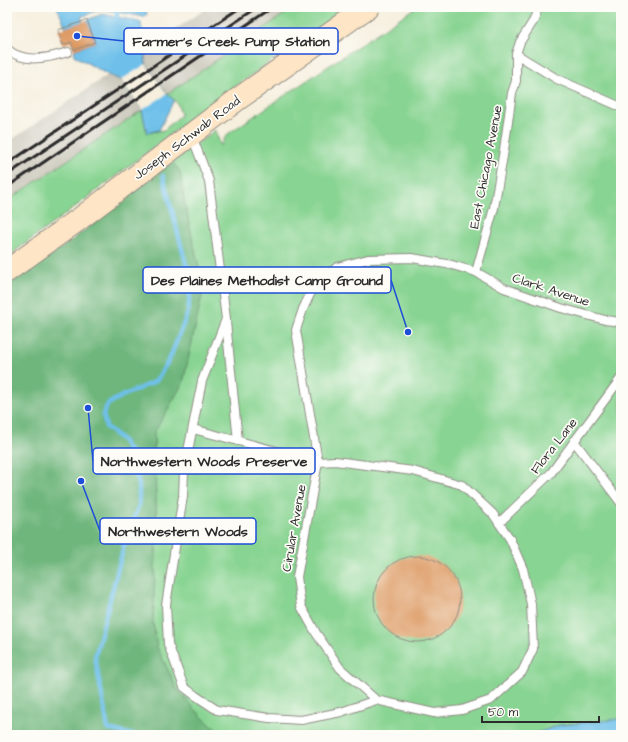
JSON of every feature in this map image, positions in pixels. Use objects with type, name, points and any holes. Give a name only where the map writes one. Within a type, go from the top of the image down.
[{"type":"street","name":"Joseph Schwab Road","points":[[7,272],[238,99],[368,7]]},
{"type":"lane","name":"East Chicago Avenue","points":[[476,272],[494,208],[512,93],[516,81],[516,54],[520,42],[534,20],[538,7]]},
{"type":"lane","points":[[7,49],[10,52],[25,58],[36,59],[52,57],[68,52]]},
{"type":"lane","points":[[516,54],[557,79],[621,107]]},
{"type":"lane","points":[[191,134],[208,182],[226,319],[238,441]]},
{"type":"lane","points":[[193,429],[318,462],[296,330],[303,309],[312,290],[337,267],[368,259],[412,258],[452,265],[476,272]]},
{"type":"lane","name":"Clark Avenue","points":[[476,272],[504,288],[605,320],[621,322]]},
{"type":"lane","points":[[226,319],[202,381],[184,471],[182,496],[166,605],[168,644],[184,687],[217,710],[269,718],[301,720],[341,712],[376,700]]},
{"type":"lane","name":"Flora Lane","points":[[499,523],[551,473],[621,378]]},
{"type":"lane","points":[[574,441],[621,503]]},
{"type":"lane","name":"Cirular Avenue","points":[[335,461],[412,471],[462,485],[493,514],[510,539],[523,569],[531,604],[533,649],[522,672],[491,700],[462,710],[434,713],[376,700],[340,668],[316,633],[301,606],[297,577],[318,462],[335,461]]},
{"type":"shaded area","points":[[209,7],[295,7],[167,94],[146,64],[144,50]]},
{"type":"shaded area","points":[[108,75],[121,80],[142,110],[7,201],[7,143]]},
{"type":"green space","points":[[295,7],[347,7],[205,108],[7,257],[7,201],[142,110],[147,133],[164,130],[181,115],[177,103],[167,94]]},
{"type":"green space","points":[[416,7],[621,7],[621,719],[560,725],[531,735],[7,735],[7,286],[67,244],[215,130],[221,146],[229,133]]},
{"type":"green space","points":[[172,162],[180,171],[184,200],[202,282],[205,282],[183,383],[154,433],[157,529],[153,623],[157,647],[177,689],[202,717],[222,735],[7,735],[7,286],[67,244]]},
{"type":"water","points":[[57,7],[145,7],[147,14],[144,17],[101,9],[81,17],[83,22],[66,28]]},
{"type":"water","points":[[102,14],[141,22],[146,64],[167,94],[174,100],[159,130],[147,133],[142,110],[121,80],[108,75],[75,56],[74,50],[95,42],[87,20]]},
{"type":"water","points":[[621,719],[621,735],[531,735],[560,725]]},
{"type":"pier","points":[[146,64],[167,94],[142,110],[121,80]]},
{"type":"building","points":[[87,20],[95,42],[74,50],[71,42],[63,45],[58,30]]},
{"type":"building","points":[[409,556],[425,556],[434,559],[448,568],[457,582],[460,591],[460,607],[457,616],[448,630],[434,639],[425,642],[409,642],[393,635],[386,630],[381,623],[374,607],[374,591],[381,575],[386,568],[393,563]]},
{"type":"waterway","points":[[117,7],[117,23]]},
{"type":"waterway","points":[[133,735],[108,729],[95,657],[126,538],[139,505],[139,485],[131,454],[122,440],[106,427],[103,414],[108,404],[156,381],[170,358],[188,312],[191,283],[163,176]]},
{"type":"railway","points":[[7,164],[241,7]]},
{"type":"railway","points":[[7,175],[258,7]]},
{"type":"railway","points":[[7,187],[273,7]]},
{"type":"place","name":"Farmer's Creek Pump Station","points":[[77,36]]},
{"type":"place","name":"Des Plaines Methodist Camp Ground","points":[[408,332]]},
{"type":"place","name":"Northwestern Woods Preserve","points":[[88,408]]},
{"type":"place","name":"Northwestern Woods","points":[[81,481]]}]
